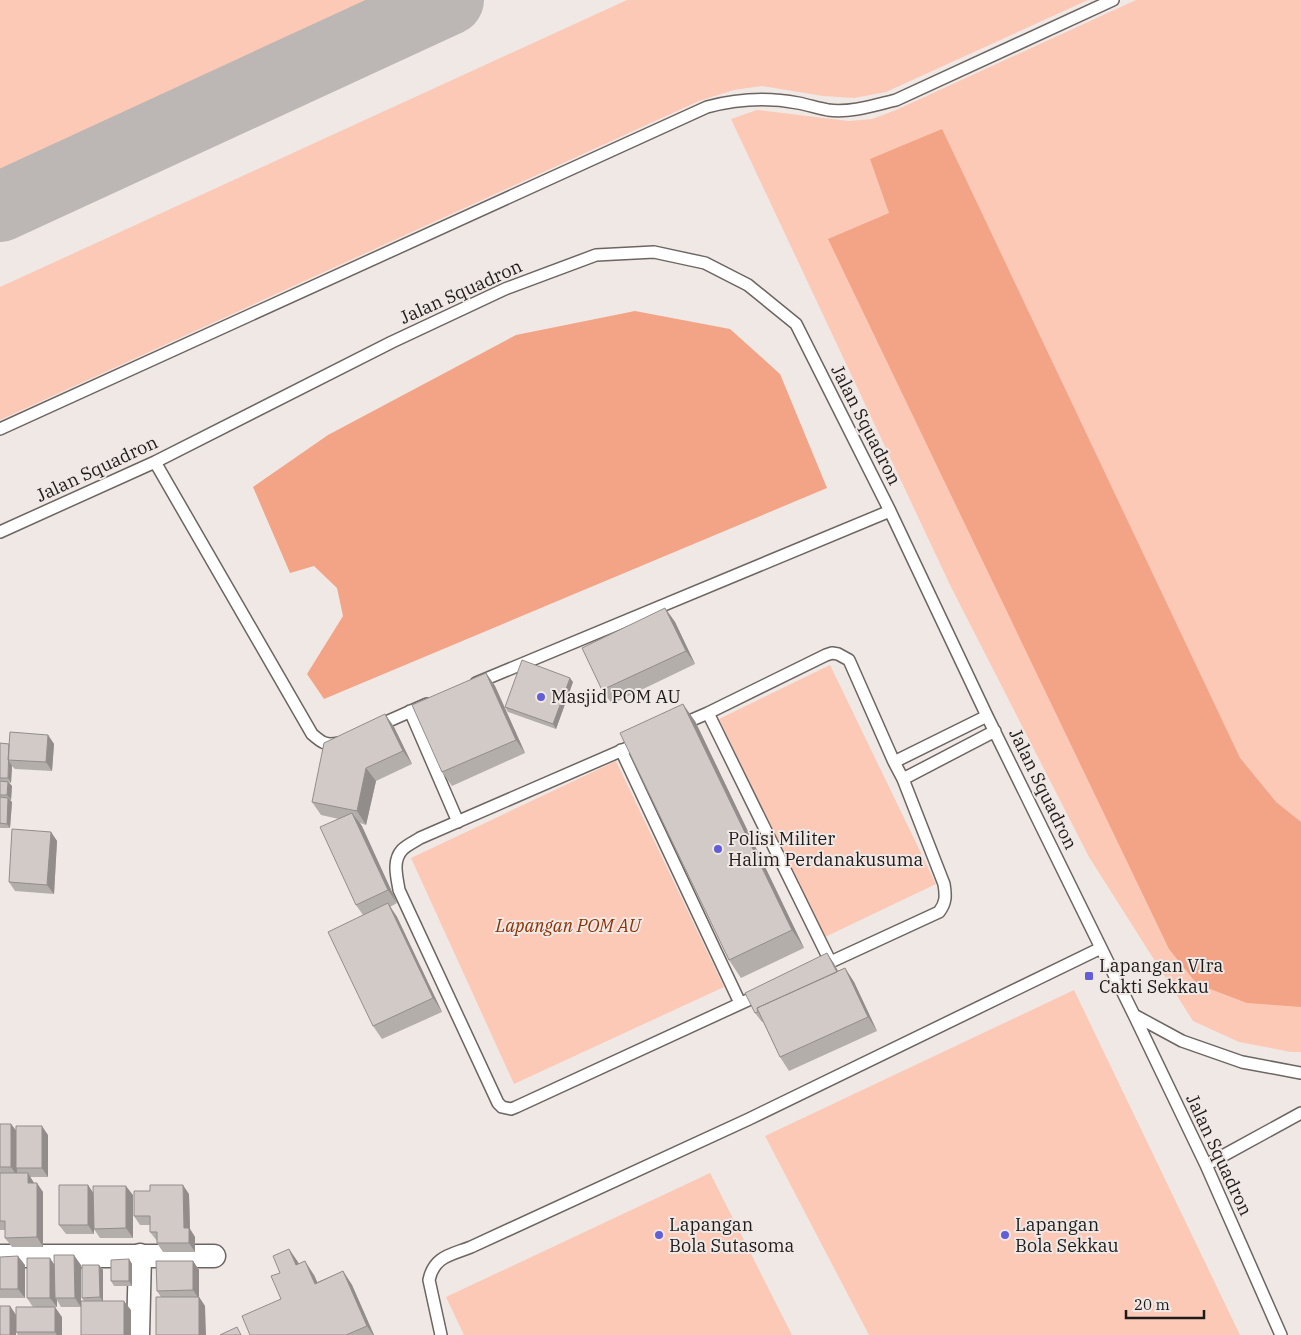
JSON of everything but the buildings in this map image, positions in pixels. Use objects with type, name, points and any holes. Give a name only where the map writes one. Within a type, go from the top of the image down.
[{"type":"street","points":[[138,1335],[140,1255]]},
{"type":"street","points":[[0,1256],[214,1256]]},
{"type":"lane","points":[[0,429],[706,107],[731,100],[755,98],[796,102],[829,110],[864,108],[896,100],[1113,0]]},
{"type":"lane","name":"Jalan Squadron","points":[[0,532],[155,462],[384,347],[505,289],[596,255],[654,252],[705,263],[748,285],[796,324],[890,511],[987,716],[1134,1015],[1206,1165],[1282,1335]]},
{"type":"lane","points":[[155,462],[312,734],[326,744],[342,742],[351,738]]},
{"type":"lane","points":[[465,688],[890,511]]},
{"type":"lane","points":[[838,654],[849,660],[903,779],[944,884],[946,895],[944,905],[939,912],[510,1109],[502,1107],[399,890],[396,861],[402,850],[420,838],[458,822],[620,750],[708,714],[826,655],[838,654]]},
{"type":"lane","points":[[368,730],[438,699]]},
{"type":"lane","points":[[410,711],[458,822]]},
{"type":"lane","points":[[708,714],[830,961]]},
{"type":"lane","points":[[894,762],[987,716]]},
{"type":"lane","points":[[903,779],[995,731]]},
{"type":"lane","points":[[620,750],[740,1002]]},
{"type":"lane","points":[[441,1335],[429,1280],[435,1263],[443,1258],[471,1247],[749,1119],[1101,948]]},
{"type":"lane","points":[[1134,1015],[1182,1041],[1242,1062],[1301,1073]]},
{"type":"lane","points":[[1206,1165],[1301,1114]]},
{"type":"green space","points":[[0,0],[448,0],[0,207]]},
{"type":"green space","points":[[627,0],[1088,0],[886,92],[854,98],[823,96],[762,86],[734,90],[699,101],[0,420],[0,287]]},
{"type":"green space","points":[[1136,0],[1301,0],[1301,1052],[1291,1052],[1239,1042],[1193,1021],[1089,857],[951,587],[731,119],[757,110],[849,121],[872,119],[896,110]]},
{"type":"green space","points":[[830,665],[936,884],[825,937],[719,719]]},
{"type":"green space","name":"Lapangan POM AU","points":[[616,761],[724,987],[514,1084],[411,858]]},
{"type":"green space","name":"Lapangan Bola Sekkau","points":[[1074,990],[1240,1335],[869,1335],[765,1136]]},
{"type":"green space","name":"Lapangan Bola Sutasoma","points":[[710,1173],[792,1335],[464,1335],[446,1297]]},
{"type":"shaded area","points":[[942,129],[1240,758],[1276,802],[1301,822],[1301,1007],[1247,1003],[1197,984],[1169,949],[828,239],[889,213],[870,159]]},
{"type":"shaded area","points":[[635,311],[730,329],[780,374],[827,488],[324,699],[307,674],[343,616],[337,588],[314,566],[290,573],[253,487],[328,435],[516,335]]},
{"type":"taxiway","points":[[0,207],[449,0]]},
{"type":"place","name":"Masjid POM AU","points":[[541,697]]},
{"type":"place","name":"Polisi Militer Halim Perdanakusuma","points":[[718,849]]},
{"type":"place","name":"Lapangan VIra Cakti Sekkau","points":[[1089,976]]},
{"type":"place","name":"Lapangan Bola Sutasoma","points":[[659,1235]]},
{"type":"place","name":"Lapangan Bola Sekkau","points":[[1005,1235]]}]
